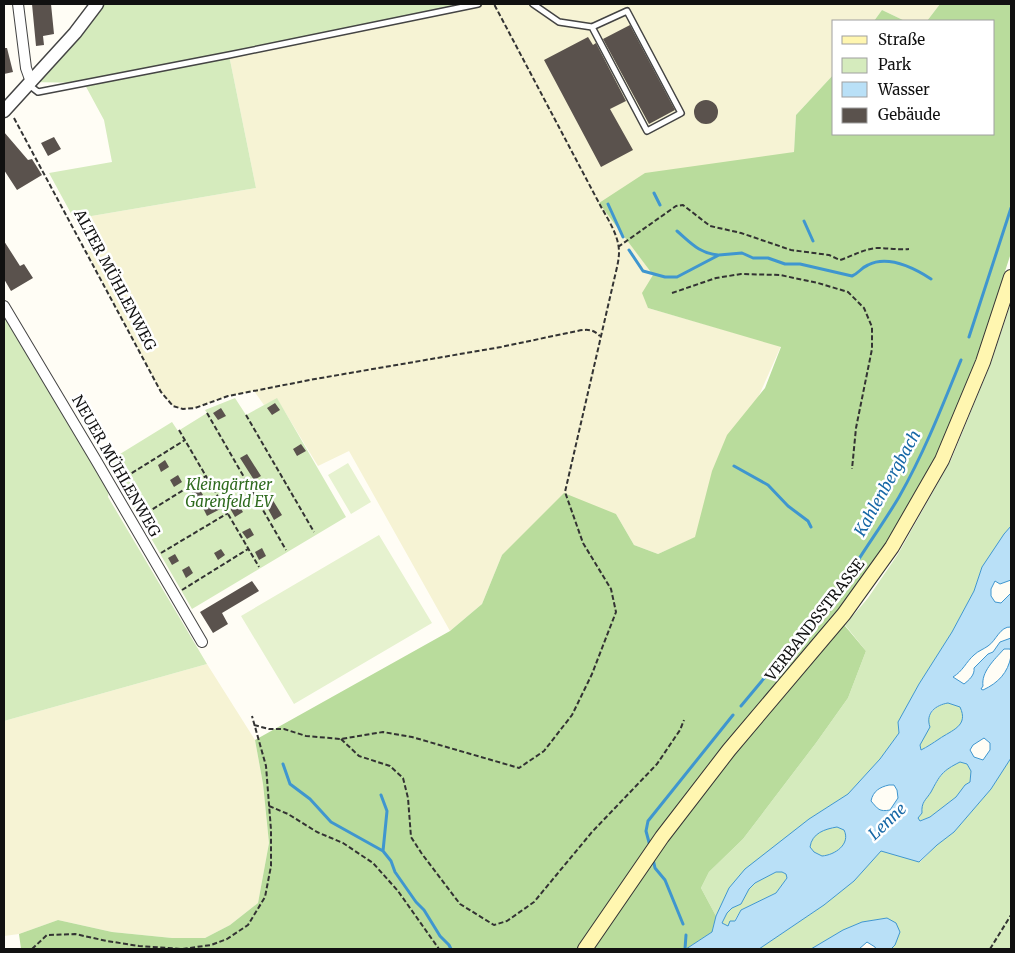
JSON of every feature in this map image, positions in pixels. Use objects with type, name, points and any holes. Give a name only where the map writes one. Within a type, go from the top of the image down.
[{"type":"main road","name":"VERBANDSSTRASSE","points":[[585,949],[662,837],[730,750],[844,614],[892,547],[942,460],[983,362],[1011,277]]},
{"type":"street","points":[[18,4],[26,68],[30,84]]},
{"type":"street","points":[[5,110],[75,33],[97,4]]},
{"type":"street","name":"NEUER MÜHLENWEG","points":[[4,306],[202,642]]},
{"type":"lane","points":[[30,84],[38,92],[478,4]]},
{"type":"lane","points":[[533,4],[559,22],[592,27],[627,11],[681,113],[647,131],[592,27]]},
{"type":"path","points":[[254,725],[284,729],[306,736],[341,739],[383,732],[412,737],[520,768],[544,751],[572,715],[592,674],[616,612],[611,589],[583,543],[565,492],[614,280],[619,253],[618,246],[614,232],[494,4]]},
{"type":"path","name":"ALTER MÜHLENWEG","points":[[5,110],[18,125],[161,392],[173,406],[182,409],[195,408],[234,394],[500,347],[588,329],[596,332],[601,337]]},
{"type":"path","points":[[618,246],[676,206],[682,206],[710,226],[741,233],[791,250],[829,255],[840,260],[858,252],[876,248],[909,249]]},
{"type":"path","points":[[672,293],[716,278],[741,274],[780,275],[848,292],[864,308],[872,327],[872,349],[856,428],[852,469]]},
{"type":"path","points":[[207,413],[286,550]]},
{"type":"path","points":[[246,415],[314,532]]},
{"type":"path","points":[[179,430],[259,567]]},
{"type":"path","points":[[111,485],[185,440]]},
{"type":"path","points":[[132,522],[206,476]]},
{"type":"path","points":[[152,558],[228,513]]},
{"type":"path","points":[[174,595],[248,549]]},
{"type":"path","points":[[32,949],[47,935],[76,934],[131,945],[182,949],[211,945],[227,939],[248,925],[265,897],[271,866],[266,766],[252,716]]},
{"type":"path","points":[[341,739],[359,756],[390,766],[403,778],[408,798],[411,837],[460,904],[494,925],[507,921],[534,902],[592,832],[657,764],[680,730],[684,720]]},
{"type":"path","points":[[269,806],[343,843],[372,863],[398,891],[439,949]]},
{"type":"path","points":[[990,949],[1011,915]]},
{"type":"shaded area","points":[[478,4],[940,4],[928,20],[903,20],[882,10],[875,20],[832,20],[832,76],[796,115],[794,152],[600,203],[653,275],[648,308],[781,346],[696,537],[658,554],[634,545],[616,514],[502,555],[482,604],[450,631],[349,451],[318,466],[277,399],[264,405],[254,391],[228,396],[195,408],[183,409],[173,406],[161,392],[86,250],[91,252],[74,219],[256,188],[229,55]]},
{"type":"shaded area","points":[[207,664],[255,740],[263,784],[269,843],[258,903],[230,925],[205,938],[172,938],[112,932],[58,920],[19,934],[4,936],[4,721]]},
{"type":"green space","points":[[97,4],[478,4],[229,55],[256,188],[74,219],[49,173],[112,162],[104,120],[84,83],[31,82]]},
{"type":"green space","points":[[940,4],[1011,4],[1011,253],[978,354],[938,452],[889,539],[835,614],[866,651],[848,698],[743,839],[709,872],[701,888],[716,916],[712,932],[686,949],[21,949],[19,934],[58,920],[112,932],[172,938],[205,938],[230,925],[258,903],[269,843],[263,784],[255,740],[450,631],[482,604],[502,555],[564,493],[616,514],[634,545],[658,554],[695,537],[712,471],[727,435],[765,388],[781,347],[648,308],[642,293],[653,275],[599,203],[645,173],[794,152],[796,115],[832,76],[832,135],[995,135],[995,20],[928,20]]},
{"type":"green space","points":[[882,10],[903,20],[875,20]]},
{"type":"green space","points":[[1011,303],[1011,526],[982,567],[974,591],[952,632],[919,684],[898,722],[899,733],[880,759],[848,794],[809,819],[729,888],[716,916],[701,888],[709,872],[743,839],[848,698],[866,651],[845,625],[868,598],[898,554],[951,460],[991,363]]},
{"type":"green space","points":[[4,313],[109,490],[108,497],[207,664],[4,721]]},
{"type":"green space","name":"Kleingärtner Garenfeld EV","points":[[235,398],[246,415],[277,398],[346,517],[192,609],[107,462],[172,422],[178,431],[207,413],[205,410]]},
{"type":"green space","points":[[348,463],[371,502],[351,514],[328,475]]},
{"type":"green space","points":[[379,535],[432,623],[294,704],[241,616]]},
{"type":"green space","points":[[948,703],[960,706],[962,713],[961,723],[954,730],[921,750],[920,745],[928,718],[935,709]]},
{"type":"green space","points":[[1011,758],[1011,949],[891,949],[895,945],[887,918],[862,922],[843,930],[811,949],[759,949],[824,905],[854,881],[881,851],[920,862],[954,832],[991,789]]},
{"type":"green space","points":[[960,762],[967,764],[971,771],[970,782],[965,785],[956,797],[930,817],[919,821],[918,818],[922,813],[923,804],[940,777],[949,768]]},
{"type":"green space","points":[[837,827],[844,830],[846,835],[841,848],[822,856],[814,852],[810,847],[813,838],[824,831]]},
{"type":"green space","points":[[776,872],[786,874],[787,878],[776,893],[741,910],[734,921],[728,926],[722,923],[732,908],[741,904],[749,889],[755,883]]},
{"type":"water","name":"Lenne","points":[[1011,526],[1011,580],[1000,584],[995,581],[991,589],[991,596],[995,602],[1001,603],[1011,593],[1011,627],[1001,631],[991,644],[971,658],[953,677],[964,684],[973,675],[974,668],[988,654],[993,652],[1000,642],[1011,638],[1011,652],[1010,649],[1004,649],[992,662],[986,671],[981,689],[983,690],[998,681],[1005,672],[1011,656],[1011,758],[991,789],[954,832],[919,862],[881,851],[854,881],[824,905],[759,949],[686,949],[712,932],[716,916],[729,888],[745,869],[809,819],[848,794],[880,759],[899,733],[898,722],[919,684],[952,632],[974,591],[982,567]],"holes":[[[948,703],[960,707],[962,713],[961,723],[954,730],[921,750],[920,745],[930,727],[930,714],[933,710]],[[984,738],[990,743],[990,750],[983,760],[974,757],[970,750],[973,745]],[[960,762],[967,764],[971,771],[970,782],[965,785],[956,797],[930,817],[920,821],[918,818],[922,813],[924,801],[939,777],[949,768]],[[894,785],[897,790],[898,798],[890,810],[883,811],[877,808],[871,801],[875,792],[880,788]],[[837,827],[844,830],[845,840],[844,844],[837,851],[822,856],[814,852],[810,847],[811,842],[816,835]],[[776,872],[786,874],[787,878],[776,893],[741,910],[735,921],[730,921],[728,926],[722,923],[727,913],[732,908],[741,904],[749,889],[755,883]]]},
{"type":"water","points":[[887,918],[896,923],[900,932],[895,945],[891,949],[876,949],[867,942],[859,949],[811,949],[843,930],[862,922]]},
{"type":"building","points":[[32,4],[51,4],[54,34],[43,36],[44,45],[36,46]]},
{"type":"building","points":[[630,25],[675,110],[649,124],[603,39]]},
{"type":"building","points":[[588,37],[593,45],[596,43],[626,101],[610,109],[633,150],[601,167],[544,60]]},
{"type":"building","points":[[4,48],[7,48],[13,72],[4,74]]},
{"type":"building","points":[[706,100],[715,103],[718,112],[715,121],[706,124],[697,121],[694,112],[697,103]]},
{"type":"building","points":[[4,132],[28,160],[32,159],[42,175],[17,190],[4,170]]},
{"type":"building","points":[[54,137],[61,149],[48,156],[41,143]]},
{"type":"building","points":[[4,241],[20,266],[24,264],[33,278],[11,291],[4,279]]},
{"type":"building","points":[[275,403],[280,410],[272,415],[267,408]]},
{"type":"building","points":[[221,408],[226,416],[218,420],[213,413]]},
{"type":"building","points":[[301,444],[306,451],[297,456],[293,449]]},
{"type":"building","points":[[247,454],[261,476],[254,480],[240,458]]},
{"type":"building","points":[[165,460],[169,467],[161,472],[158,465]]},
{"type":"building","points":[[178,475],[182,482],[174,487],[170,480]]},
{"type":"building","points":[[133,482],[138,489],[131,493],[127,486]]},
{"type":"building","points":[[228,487],[243,512],[235,517],[228,505],[207,516],[203,508],[223,497],[220,491]]},
{"type":"building","points":[[199,488],[203,495],[196,499],[192,492]]},
{"type":"building","points":[[269,494],[282,515],[274,520],[262,498]]},
{"type":"building","points":[[250,528],[254,535],[247,539],[242,532]]},
{"type":"building","points":[[262,548],[266,556],[259,560],[255,552]]},
{"type":"building","points":[[221,549],[225,555],[218,560],[214,553]]},
{"type":"building","points":[[175,554],[179,561],[172,565],[168,558]]},
{"type":"building","points":[[189,566],[193,573],[186,578],[182,570]]},
{"type":"building","points":[[252,581],[259,591],[222,613],[228,624],[213,633],[200,612]]},
{"type":"waterway","points":[[654,193],[660,205]]},
{"type":"waterway","points":[[608,204],[623,237]]},
{"type":"waterway","name":"Kahlenbergbach","points":[[969,337],[1011,208]]},
{"type":"waterway","points":[[804,221],[813,241]]},
{"type":"waterway","points":[[677,231],[700,250],[718,255]]},
{"type":"waterway","points":[[629,250],[643,271],[665,277],[677,277],[719,255],[742,253],[753,258],[768,258],[785,264],[800,264],[852,276],[866,266],[876,262],[892,262],[909,267],[931,279]]},
{"type":"waterway","name":"Kahlenbergbach","points":[[857,562],[894,505],[917,464],[961,360]]},
{"type":"waterway","points":[[734,466],[768,485],[788,506],[808,521],[811,527]]},
{"type":"waterway","name":"Kahlenbergbach","points":[[741,706],[844,582]]},
{"type":"waterway","name":"Kahlenbergbach","points":[[650,846],[646,831],[648,821],[733,715]]},
{"type":"waterway","points":[[283,764],[290,784],[310,799],[331,822],[383,851],[391,861],[395,872],[451,949]]},
{"type":"waterway","points":[[381,795],[387,811],[383,851]]},
{"type":"waterway","name":"Kahlenbergbach","points":[[653,859],[655,868],[665,880],[683,924]]},
{"type":"waterway","name":"Kahlenbergbach","points":[[685,949],[686,935]]}]
